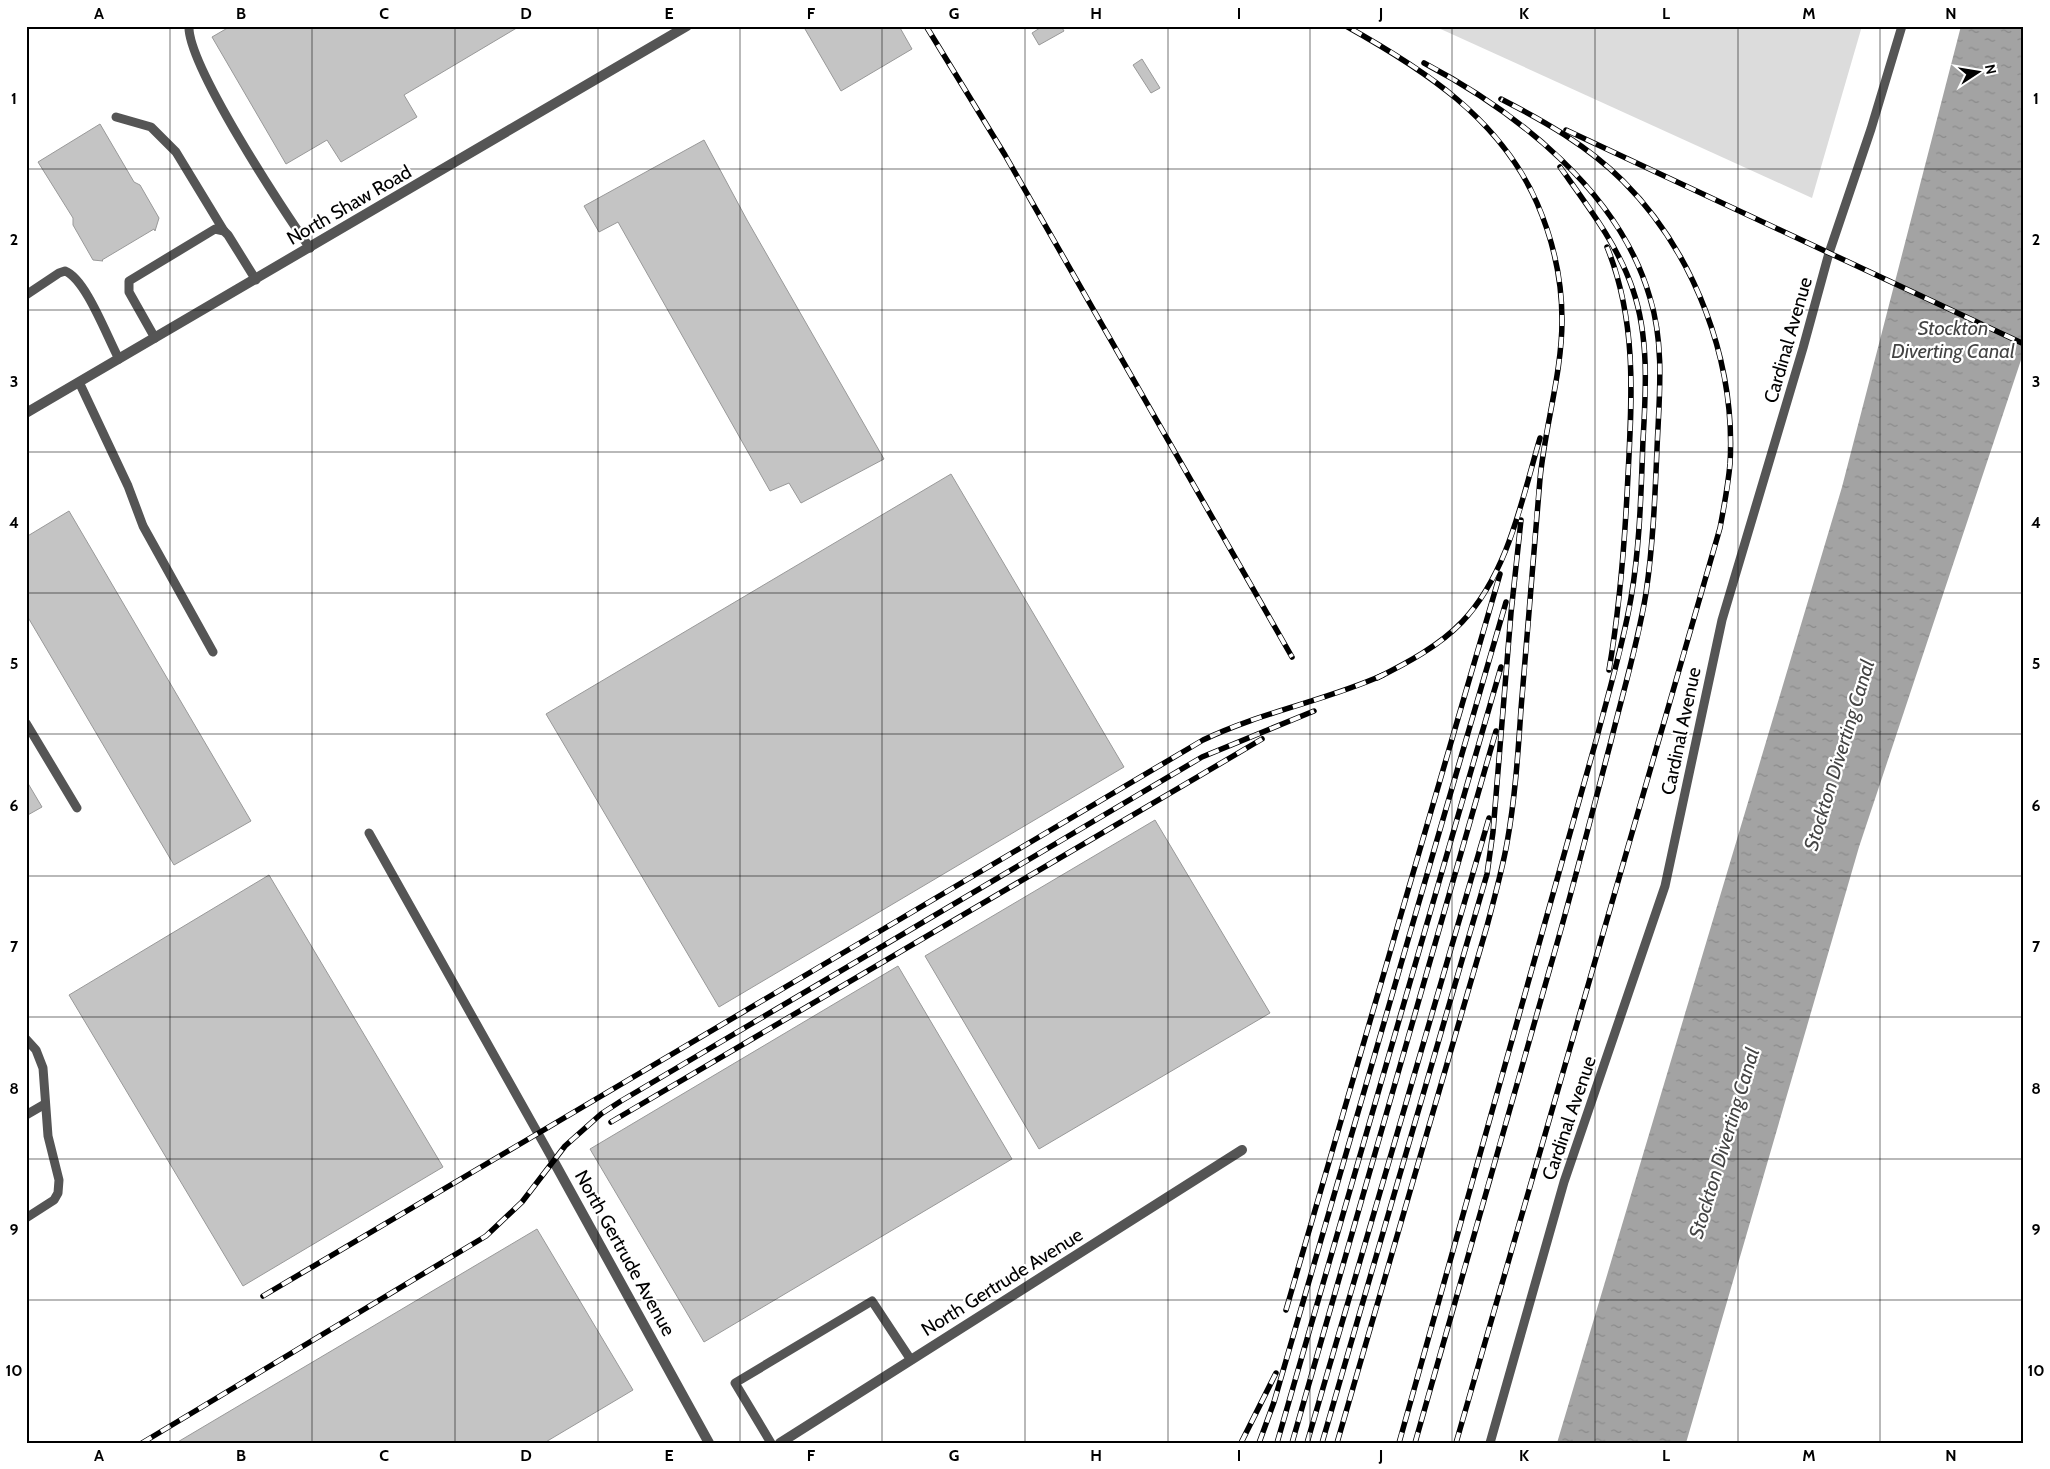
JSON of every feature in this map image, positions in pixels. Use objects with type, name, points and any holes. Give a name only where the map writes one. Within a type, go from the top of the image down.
[{"type":"street","name":"North Shaw Road","points":[[26,413],[687,26]]},
{"type":"street","name":"North Gertrude Avenue","points":[[780,1443],[1242,1150]]},
{"type":"street","name":"North Gertrude Avenue","points":[[553,1160],[709,1443]]},
{"type":"lane","points":[[189,26],[189,36],[211,87],[291,221],[310,248]]},
{"type":"lane","name":"Cardinal Avenue","points":[[1490,1443],[1564,1182],[1665,886],[1722,620],[1803,348],[1829,253],[1871,129],[1902,26]]},
{"type":"lane","points":[[116,117],[151,127],[176,152],[256,280]]},
{"type":"lane","points":[[155,338],[130,292],[129,281],[215,228],[224,231]]},
{"type":"lane","points":[[26,295],[59,273],[65,271],[73,274],[87,295],[119,359]]},
{"type":"lane","points":[[79,382],[128,486],[143,526],[213,652]]},
{"type":"lane","points":[[26,723],[77,808]]},
{"type":"lane","points":[[369,833],[553,1160]]},
{"type":"lane","points":[[26,1039],[36,1050],[43,1068],[48,1136],[59,1180],[58,1192],[48,1206],[26,1218]]},
{"type":"lane","points":[[26,1115],[45,1104]]},
{"type":"lane","points":[[771,1443],[735,1383],[872,1302],[911,1360]]},
{"type":"shaded area","points":[[1434,26],[1862,26],[1812,198]]},
{"type":"water","name":"Stockton Diverting Canal","points":[[1961,26],[2024,26],[2024,351],[1859,847],[1686,1443],[1557,1443],[1842,487]]},
{"type":"building","points":[[231,26],[520,26],[404,95],[417,117],[341,162],[327,140],[286,164],[212,37]]},
{"type":"building","points":[[809,26],[899,26],[912,49],[841,91],[805,29]]},
{"type":"building","points":[[1043,26],[1061,26],[1064,31],[1039,45],[1032,33]]},
{"type":"building","points":[[1142,59],[1160,88],[1151,93],[1133,65]]},
{"type":"building","points":[[100,124],[134,182],[140,185],[159,218],[155,231],[154,229],[103,261],[93,260],[73,225],[73,218],[38,162]]},
{"type":"building","points":[[704,140],[747,220],[884,459],[801,503],[789,483],[770,491],[618,222],[599,232],[584,206]]},
{"type":"building","points":[[951,474],[1124,767],[719,1007],[546,714]]},
{"type":"building","points":[[69,511],[251,821],[174,865],[26,614],[26,537]]},
{"type":"building","points":[[26,780],[42,807],[26,816]]},
{"type":"building","points":[[1155,820],[1270,1013],[1039,1149],[925,956]]},
{"type":"building","points":[[269,875],[443,1167],[243,1286],[69,995]]},
{"type":"building","points":[[898,966],[1012,1159],[704,1342],[590,1149]]},
{"type":"building","points":[[537,1229],[633,1390],[544,1443],[176,1443]]},
{"type":"railway","points":[[926,26],[1005,155],[1292,657]]},
{"type":"railway","points":[[1337,1443],[1487,926],[1505,853],[1516,776],[1542,459],[1559,360],[1562,320],[1556,260],[1548,231],[1537,203],[1521,173],[1502,146],[1481,121],[1431,78],[1346,26]]},
{"type":"railway","points":[[1415,1443],[1566,911],[1639,630],[1646,593],[1652,539],[1660,373],[1658,335],[1650,298],[1635,259],[1615,223],[1590,190],[1561,159],[1528,131],[1494,105],[1424,63]]},
{"type":"railway","points":[[1456,1443],[1720,528],[1730,464],[1730,426],[1726,387],[1718,349],[1706,311],[1690,275],[1671,241],[1649,210],[1609,168],[1565,135],[1501,99]]},
{"type":"railway","points":[[1566,130],[2024,344]]},
{"type":"railway","points":[[1399,1443],[1616,668],[1634,578],[1640,519],[1645,402],[1642,326],[1633,290],[1619,257],[1601,226],[1560,167]]},
{"type":"railway","points":[[1607,247],[1617,275],[1628,331],[1631,388],[1624,548],[1609,670]]},
{"type":"railway","points":[[1377,678],[1411,660],[1443,639],[1462,622],[1478,603],[1491,582],[1512,535],[1540,438]]},
{"type":"railway","points":[[1322,1443],[1487,874],[1493,832],[1511,613],[1521,520]]},
{"type":"railway","points":[[1286,1310],[1500,574]]},
{"type":"railway","points":[[1259,1443],[1274,1402],[1506,602]]},
{"type":"railway","points":[[1277,1443],[1501,667]]},
{"type":"railway","points":[[263,1296],[1203,740],[1247,722],[1339,692],[1383,675]]},
{"type":"railway","points":[[142,1443],[486,1236],[522,1202],[565,1146],[601,1114],[621,1101],[1202,757],[1314,711]]},
{"type":"railway","points":[[1292,1443],[1496,731]]},
{"type":"railway","points":[[611,1122],[1262,739]]},
{"type":"railway","points":[[1307,1443],[1489,818]]},
{"type":"railway","points":[[1241,1443],[1276,1373]]}]
